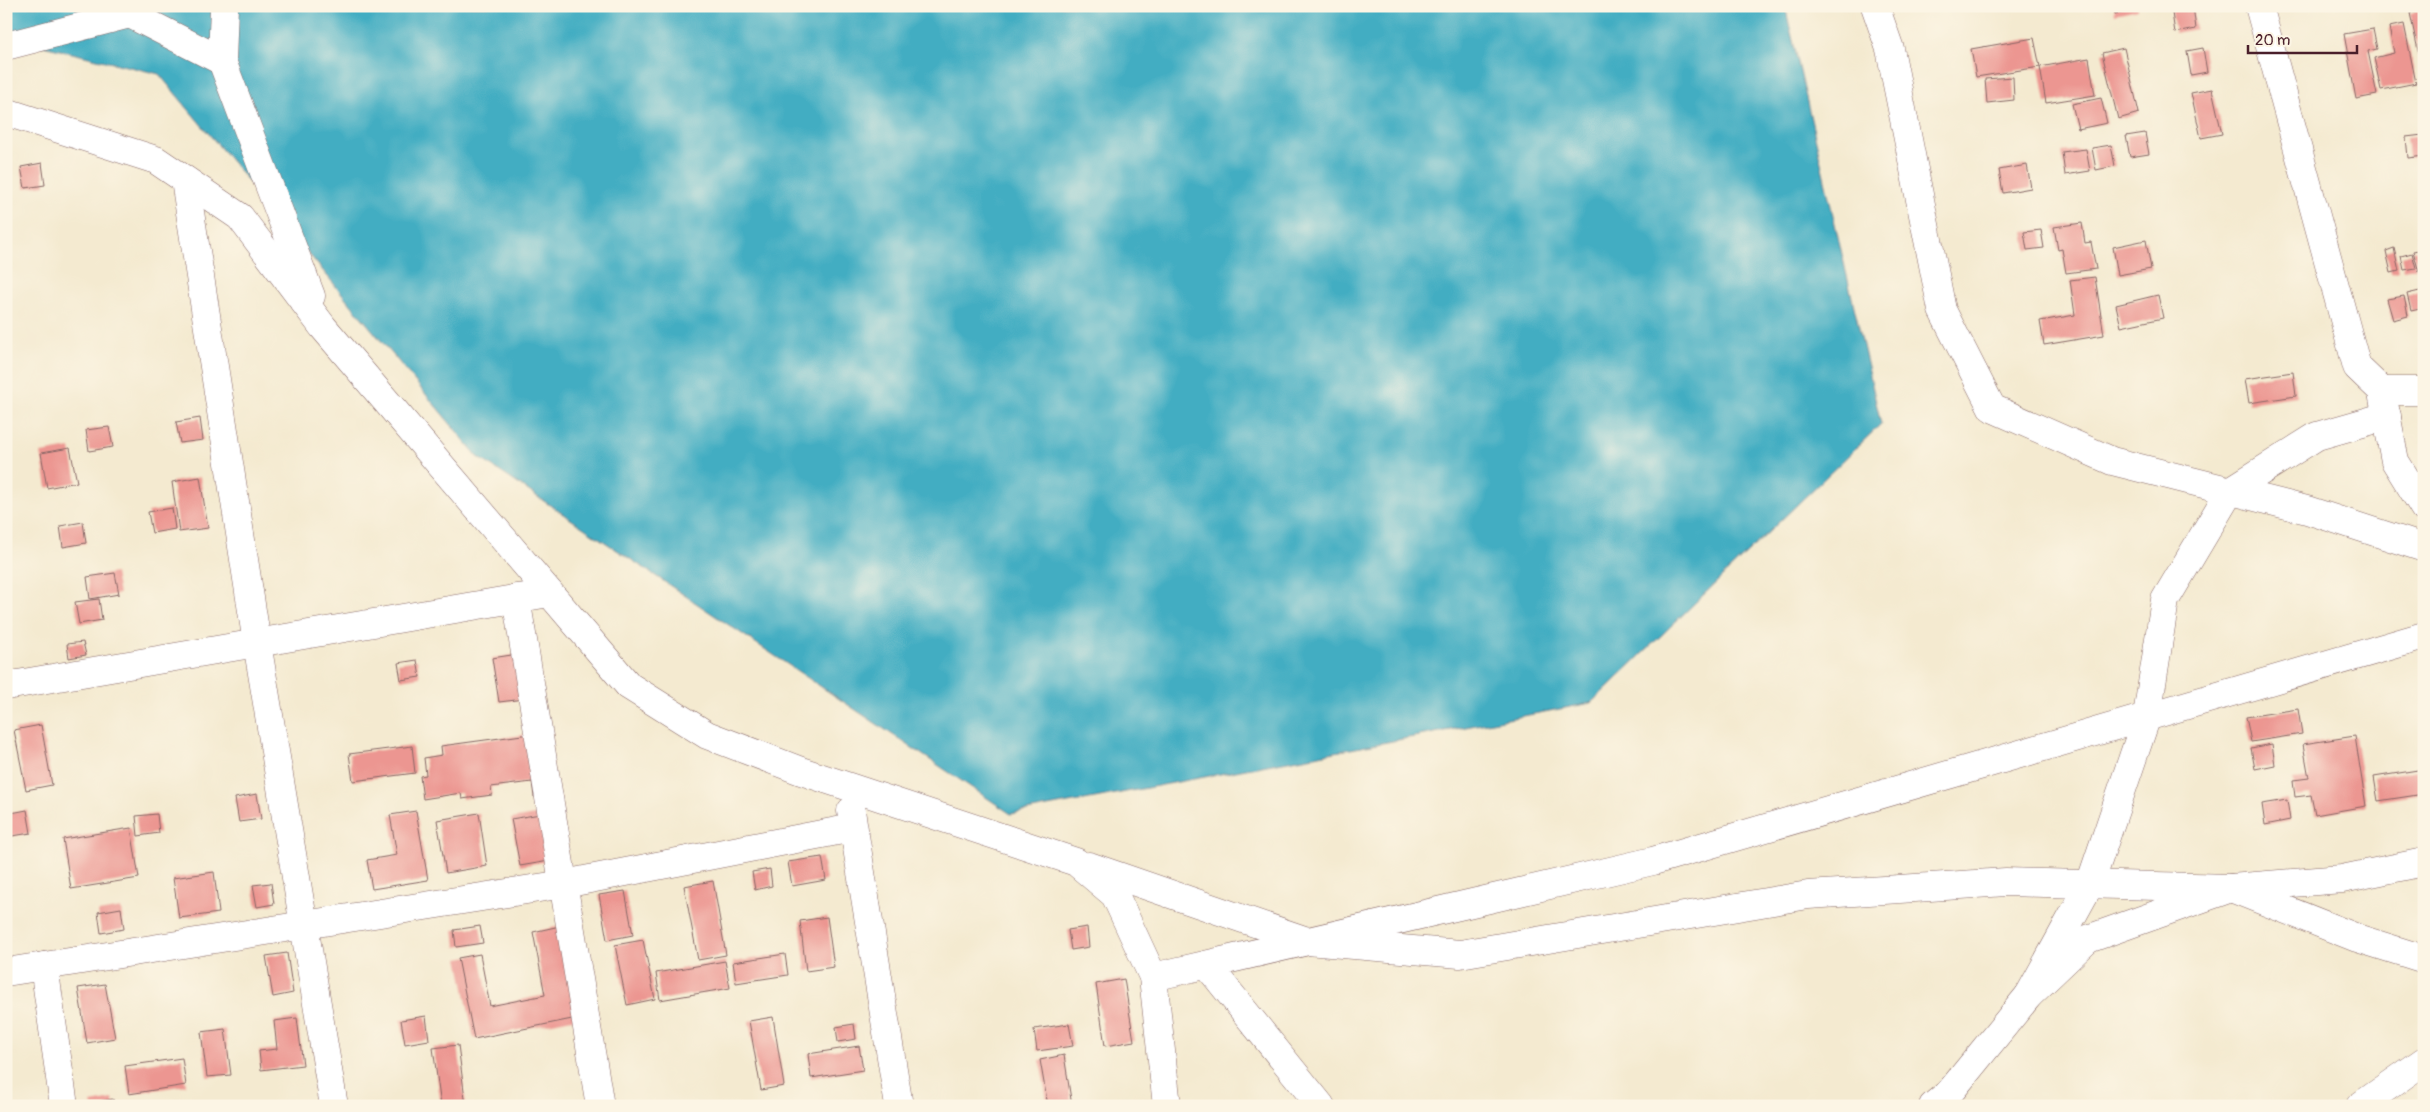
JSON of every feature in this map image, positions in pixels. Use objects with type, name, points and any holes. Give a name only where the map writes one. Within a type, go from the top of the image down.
[{"type":"street","points":[[224,6],[222,61],[323,327]]},
{"type":"street","points":[[1875,6],[1890,49],[1942,310],[1992,408],[2112,461],[2307,510],[2424,548]]},
{"type":"street","points":[[2259,6],[2357,367],[2384,404],[2395,461],[2424,508]]},
{"type":"street","points":[[6,46],[130,14],[222,61]]},
{"type":"street","points":[[6,112],[156,160],[240,217],[323,327],[629,686],[707,735],[801,771],[1307,941],[1460,954],[1808,895],[2006,882],[2231,888],[2342,879],[2424,862]]},
{"type":"street","points":[[185,180],[256,643],[334,1106]]},
{"type":"street","points":[[2029,995],[2090,884],[2148,716],[2164,600],[2230,490],[2317,436],[2384,404],[2424,391]]},
{"type":"street","points":[[6,686],[549,593]]},
{"type":"street","points":[[516,598],[600,1106]]},
{"type":"street","points":[[1153,977],[1653,861],[2424,636]]},
{"type":"street","points":[[847,786],[899,1106]]},
{"type":"street","points":[[6,972],[564,884],[853,828]]},
{"type":"street","points":[[1076,862],[1115,896],[1153,977],[1166,1106]]},
{"type":"street","points":[[1933,1106],[1950,1092],[2029,995],[2088,939],[2231,888],[2357,938],[2424,959]]},
{"type":"street","points":[[1208,965],[1321,1106]]},
{"type":"street","points":[[44,966],[64,1106]]},
{"type":"street","points":[[2360,1106],[2424,1061]]},
{"type":"water","points":[[6,6],[1785,6],[1881,424],[1591,703],[1011,814],[478,457],[159,74],[6,37]]},
{"type":"building","points":[[2114,6],[2138,6],[2138,9],[2115,14]]},
{"type":"building","points":[[2171,6],[2193,6],[2196,29],[2175,33]]},
{"type":"building","points":[[2424,10],[2424,74],[2423,74],[2410,13]]},
{"type":"building","points":[[2404,24],[2416,83],[2381,90],[2374,58],[2394,53],[2389,27]]},
{"type":"building","points":[[2373,29],[2377,49],[2368,51],[2377,95],[2356,99],[2344,34]]},
{"type":"building","points":[[2034,38],[2040,67],[1976,77],[1971,49]]},
{"type":"building","points":[[2124,48],[2139,113],[2118,119],[2102,53]]},
{"type":"building","points":[[2203,48],[2207,72],[2191,75],[2187,51]]},
{"type":"building","points":[[2089,58],[2095,95],[2046,103],[2040,67]]},
{"type":"building","points":[[2013,77],[2014,100],[1987,103],[1985,79]]},
{"type":"building","points":[[2212,89],[2222,134],[2201,138],[2191,93]]},
{"type":"building","points":[[2101,98],[2107,123],[2078,129],[2072,104]]},
{"type":"building","points":[[2145,133],[2149,154],[2130,157],[2126,136]]},
{"type":"building","points":[[2423,135],[2424,156],[2408,158],[2406,137]]},
{"type":"building","points":[[2111,145],[2115,166],[2096,170],[2092,148]]},
{"type":"building","points":[[2086,149],[2090,171],[2065,175],[2062,152]]},
{"type":"building","points":[[42,163],[45,185],[25,188],[21,167]]},
{"type":"building","points":[[2027,165],[2031,188],[2003,193],[1999,170]]},
{"type":"building","points":[[2082,223],[2085,243],[2091,242],[2096,269],[2066,273],[2062,249],[2058,250],[2054,227]]},
{"type":"building","points":[[2041,230],[2044,248],[2027,250],[2024,232]]},
{"type":"building","points":[[2146,240],[2151,269],[2118,275],[2113,247]]},
{"type":"building","points":[[2394,248],[2399,271],[2391,273],[2386,251]]},
{"type":"building","points":[[2424,249],[2424,270],[2419,272],[2413,251]]},
{"type":"building","points":[[2412,253],[2416,268],[2404,270],[2401,256]]},
{"type":"building","points":[[2095,277],[2104,335],[2044,345],[2040,321],[2075,315],[2070,280]]},
{"type":"building","points":[[2424,290],[2424,308],[2411,311],[2407,294]]},
{"type":"building","points":[[2158,295],[2163,318],[2121,327],[2116,305]]},
{"type":"building","points":[[2404,296],[2408,316],[2393,320],[2387,299]]},
{"type":"building","points":[[2293,372],[2296,396],[2249,403],[2245,379]]},
{"type":"building","points":[[200,418],[203,440],[180,443],[176,422]]},
{"type":"building","points":[[109,427],[113,447],[89,451],[86,430]]},
{"type":"building","points":[[70,448],[77,482],[47,488],[41,453]]},
{"type":"building","points":[[200,477],[208,528],[179,532],[172,482]]},
{"type":"building","points":[[172,508],[175,529],[152,533],[148,512]]},
{"type":"building","points":[[83,522],[86,543],[63,547],[60,526]]},
{"type":"building","points":[[115,573],[119,594],[90,599],[87,577]]},
{"type":"building","points":[[99,599],[102,620],[79,624],[75,602]]},
{"type":"building","points":[[83,642],[86,655],[69,658],[67,644]]},
{"type":"building","points":[[518,654],[524,699],[499,702],[492,658]]},
{"type":"building","points":[[417,660],[420,677],[401,680],[398,663]]},
{"type":"building","points":[[2298,709],[2302,734],[2251,742],[2246,717]]},
{"type":"building","points":[[41,725],[52,785],[26,790],[14,730]]},
{"type":"building","points":[[537,733],[545,796],[534,797],[532,782],[491,787],[492,795],[462,799],[461,793],[423,799],[420,776],[426,775],[424,758],[442,755],[441,746]]},
{"type":"building","points":[[2355,736],[2366,806],[2315,815],[2311,795],[2295,797],[2293,780],[2309,778],[2303,744]]},
{"type":"building","points":[[2272,744],[2275,765],[2255,769],[2251,748]]},
{"type":"building","points":[[412,746],[415,773],[353,781],[349,754]]},
{"type":"building","points":[[2424,769],[2424,794],[2378,801],[2374,777]]},
{"type":"building","points":[[257,794],[261,819],[239,822],[235,798]]},
{"type":"building","points":[[2287,800],[2290,820],[2265,825],[2262,804]]},
{"type":"building","points":[[27,810],[31,833],[6,837],[6,814]]},
{"type":"building","points":[[416,811],[428,880],[372,889],[367,860],[397,855],[390,815]]},
{"type":"building","points":[[479,813],[487,866],[446,873],[437,820]]},
{"type":"building","points":[[546,813],[555,860],[520,866],[511,819]]},
{"type":"building","points":[[157,814],[159,833],[138,836],[136,816]]},
{"type":"building","points":[[131,828],[139,878],[71,889],[63,839]]},
{"type":"building","points":[[822,857],[826,880],[792,886],[788,862]]},
{"type":"building","points":[[770,869],[772,886],[755,890],[752,872]]},
{"type":"building","points":[[214,872],[219,913],[179,918],[173,878]]},
{"type":"building","points":[[713,881],[726,955],[698,960],[684,886]]},
{"type":"building","points":[[271,883],[274,904],[257,907],[253,885]]},
{"type":"building","points":[[625,891],[633,935],[607,940],[599,895]]},
{"type":"building","points":[[121,908],[124,929],[101,933],[98,912]]},
{"type":"building","points":[[827,917],[834,967],[806,971],[800,921]]},
{"type":"building","points":[[480,926],[483,943],[456,947],[454,930]]},
{"type":"building","points":[[560,926],[577,1018],[474,1039],[458,958],[480,954],[490,1006],[545,995],[533,932]]},
{"type":"building","points":[[1087,927],[1089,947],[1071,950],[1068,930]]},
{"type":"building","points":[[643,940],[655,999],[627,1005],[615,945]]},
{"type":"building","points":[[287,953],[293,993],[273,997],[266,956]]},
{"type":"building","points":[[785,954],[788,975],[736,983],[733,962]]},
{"type":"building","points":[[725,961],[730,988],[660,1000],[656,973]]},
{"type":"building","points":[[1124,979],[1134,1041],[1105,1046],[1096,984]]},
{"type":"building","points":[[105,984],[115,1038],[87,1043],[78,988]]},
{"type":"building","points":[[426,1016],[429,1040],[405,1044],[401,1020]]},
{"type":"building","points":[[773,1017],[784,1086],[761,1090],[749,1021]]},
{"type":"building","points":[[297,1018],[303,1065],[261,1070],[259,1051],[277,1049],[274,1021]]},
{"type":"building","points":[[854,1024],[856,1039],[838,1042],[836,1027]]},
{"type":"building","points":[[1069,1024],[1073,1046],[1037,1051],[1034,1029]]},
{"type":"building","points":[[225,1029],[231,1075],[207,1077],[201,1032]]},
{"type":"building","points":[[458,1045],[466,1106],[441,1106],[433,1048]]},
{"type":"building","points":[[859,1046],[863,1070],[811,1078],[808,1054]]},
{"type":"building","points":[[1064,1055],[1072,1106],[1048,1106],[1040,1060]]},
{"type":"building","points":[[182,1058],[186,1085],[129,1094],[125,1066]]},
{"type":"building","points":[[113,1099],[114,1106],[92,1106],[91,1103]]}]
